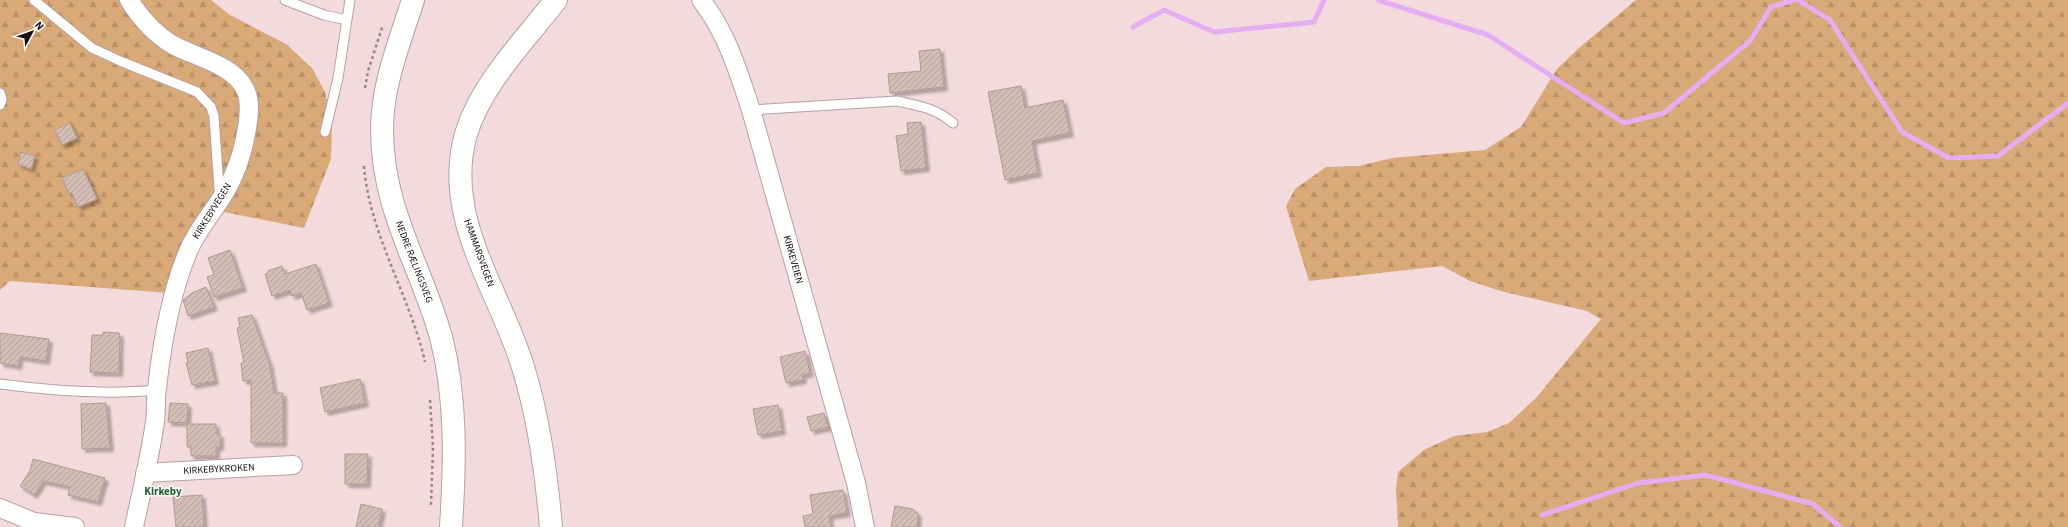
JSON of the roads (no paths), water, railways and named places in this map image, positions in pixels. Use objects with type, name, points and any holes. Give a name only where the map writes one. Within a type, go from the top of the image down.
[{"type":"street","name":"KIRKEBYVEGEN","points":[[129,0],[145,23],[158,35],[173,45],[227,70],[236,76],[246,90],[249,110],[245,142],[237,170],[222,198],[200,229],[187,253],[171,304],[157,390],[155,427],[134,527]]},
{"type":"street","name":"NEDRE RÆLINGSVEG","points":[[414,0],[386,96],[382,128],[383,146],[387,186],[393,209],[434,316],[446,360],[452,414],[453,475],[451,527]]},
{"type":"street","name":"HAMMARSVEGEN","points":[[551,527],[542,440],[530,389],[513,339],[468,227],[461,195],[460,180],[462,148],[477,106],[495,78],[556,0]]},
{"type":"street","name":"KIRKEVEIEN","points":[[701,0],[725,38],[735,60],[751,110],[856,483],[865,527]]},
{"type":"street","name":"KIRKEBYKROKEN","points":[[145,473],[293,465]]},
{"type":"street","points":[[0,508],[34,522],[75,527]]},
{"type":"lane","points":[[34,0],[92,48],[120,61],[181,85],[202,96],[211,107],[214,116],[219,189],[222,198]]},
{"type":"lane","points":[[285,0],[324,15],[347,20]]},
{"type":"lane","points":[[325,132],[338,78],[350,0]]},
{"type":"lane","points":[[0,93],[2,99],[0,105]]},
{"type":"lane","points":[[751,110],[897,101],[940,112],[953,123]]},
{"type":"lane","points":[[0,384],[24,387],[123,393],[157,390]]},
{"type":"waterway","points":[[1133,27],[1164,10],[1214,32],[1314,22],[1324,0]]},
{"type":"waterway","points":[[1378,0],[1488,35],[1624,123],[1664,113],[1750,41],[1771,7],[1794,0]]},
{"type":"waterway","points":[[1798,0],[1830,20],[1902,132],[1949,158],[1998,156],[2068,103]]},
{"type":"waterway","points":[[1542,515],[1638,483],[1706,475],[1813,504],[1840,527]]},
{"type":"district","name":"Kirkeby","points":[[163,491]]}]
